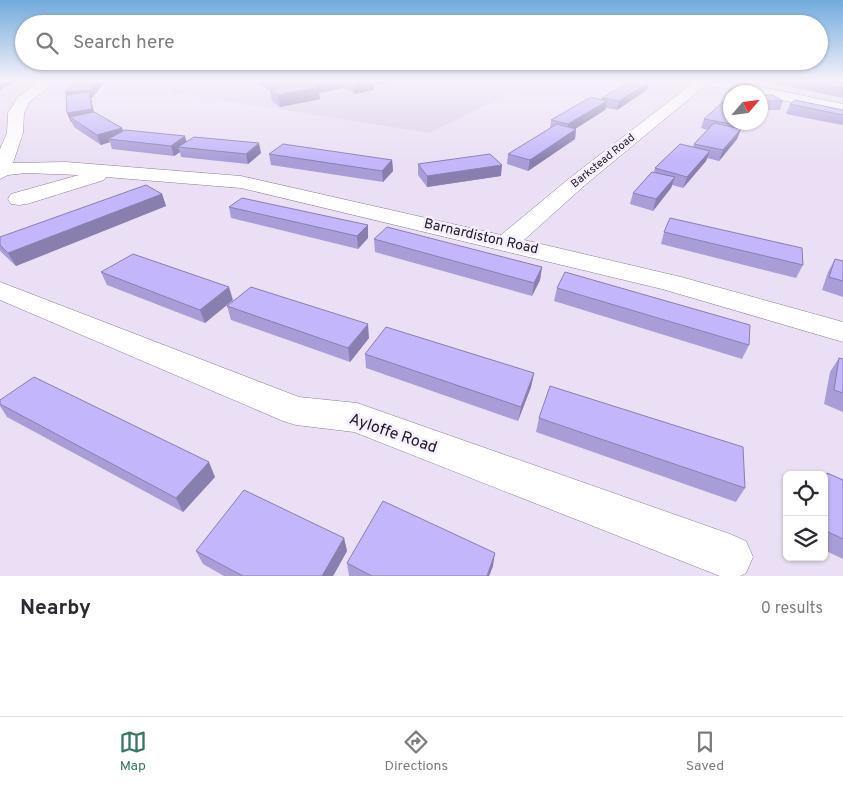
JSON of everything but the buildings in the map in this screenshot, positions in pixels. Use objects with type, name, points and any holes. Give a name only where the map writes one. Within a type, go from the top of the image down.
[{"type":"street","points":[[1,172],[15,133],[16,113],[19,107]]},
{"type":"street","name":"Barkstead Road","points":[[506,242],[671,107]]},
{"type":"street","name":"Barnardiston Road","points":[[1,172],[26,167],[58,168],[241,182],[506,242],[681,286],[843,332]]},
{"type":"street","name":"Barnardiston Road","points":[[19,199],[114,172]]},
{"type":"street","name":"Ayloffe Road","points":[[0,290],[296,411],[357,418],[730,558]]},
{"type":"shaded area","points":[[265,107],[482,107],[429,133]]}]
